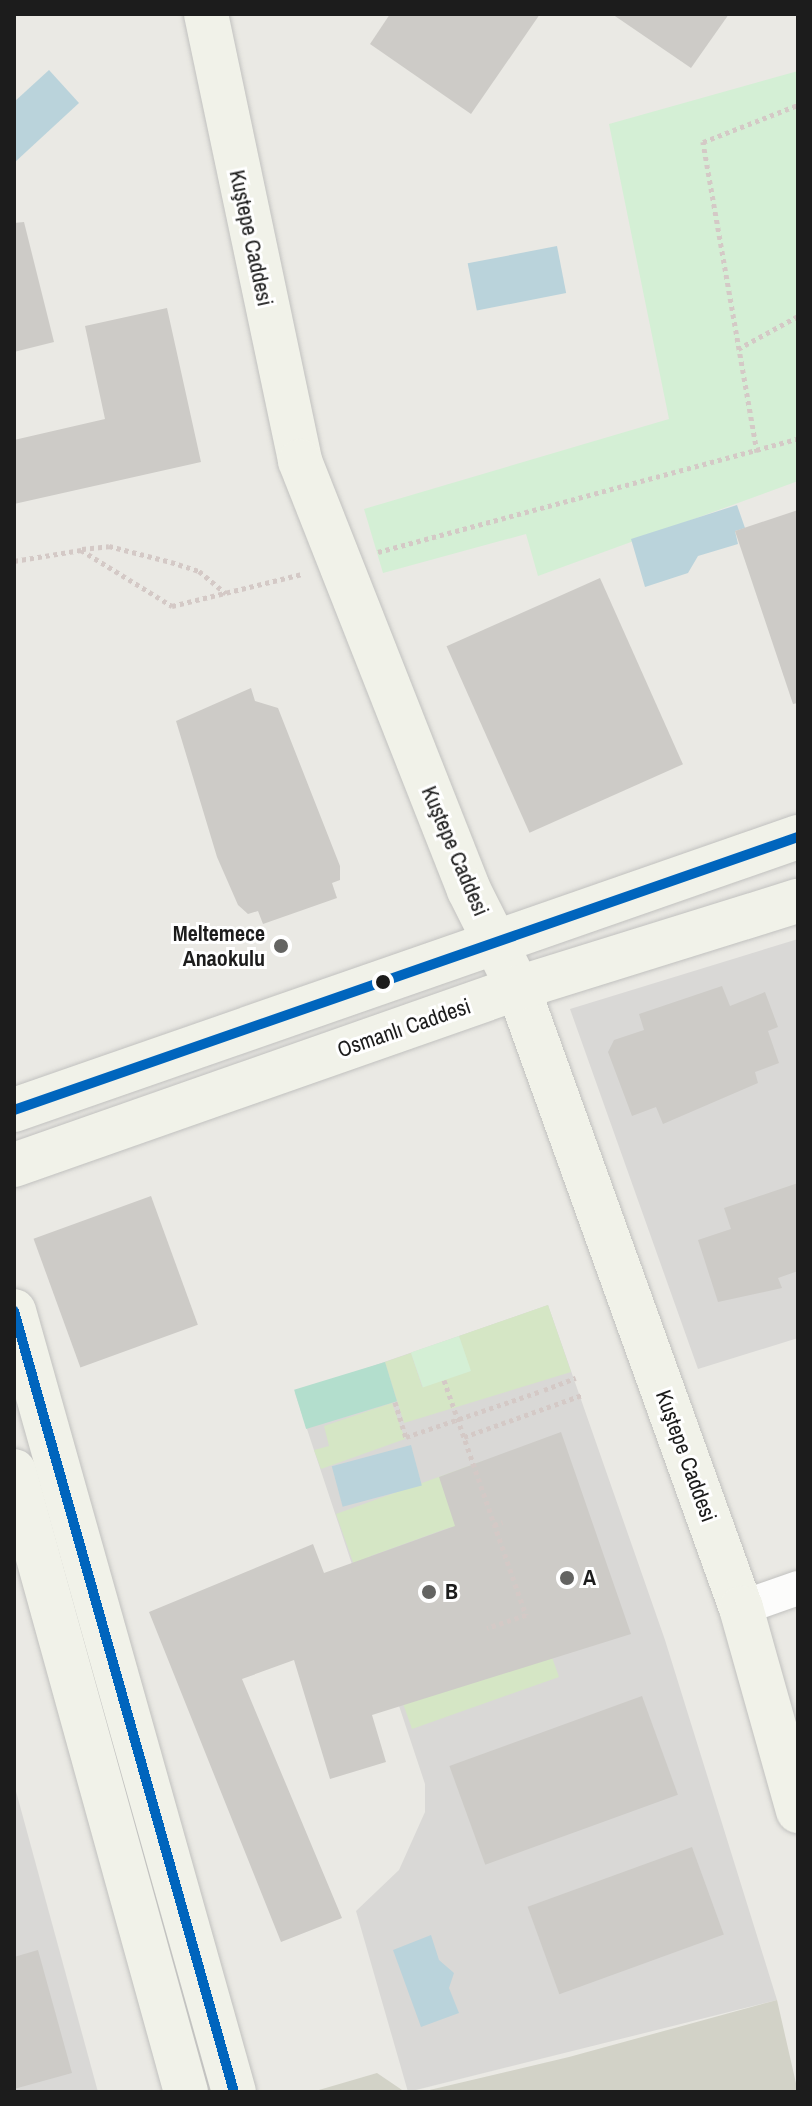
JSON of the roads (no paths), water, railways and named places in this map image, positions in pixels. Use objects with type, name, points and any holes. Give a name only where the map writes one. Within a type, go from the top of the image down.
[{"type":"street","name":"Kuştepe Caddesi","points":[[206,14],[300,461],[492,938],[518,988],[741,1608],[798,1811]]},
{"type":"street","points":[[14,1110],[492,938],[798,837]]},
{"type":"street","name":"Osmanlı Caddesi","points":[[14,1165],[518,988],[798,901]]},
{"type":"street","points":[[14,1311],[234,2092]]},
{"type":"street","points":[[14,1471],[186,2092]]},
{"type":"street","points":[[741,1608],[798,1588]]},
{"type":"water","points":[[49,70],[79,103],[14,163],[14,102]]},
{"type":"water","points":[[557,246],[566,293],[477,310],[468,263]]},
{"type":"water","points":[[737,505],[745,528],[735,531],[738,544],[698,556],[688,573],[645,587],[631,539]]},
{"type":"water","points":[[411,1445],[422,1486],[343,1507],[332,1466]]},
{"type":"water","points":[[431,1935],[439,1960],[454,1973],[449,1988],[459,2013],[421,2027],[393,1950]]},
{"type":"place","name":"Meltemece Anaokulu","points":[[281,946]]},
{"type":"place","name":"A","points":[[567,1578]]},
{"type":"place","name":"B","points":[[429,1592]]}]
